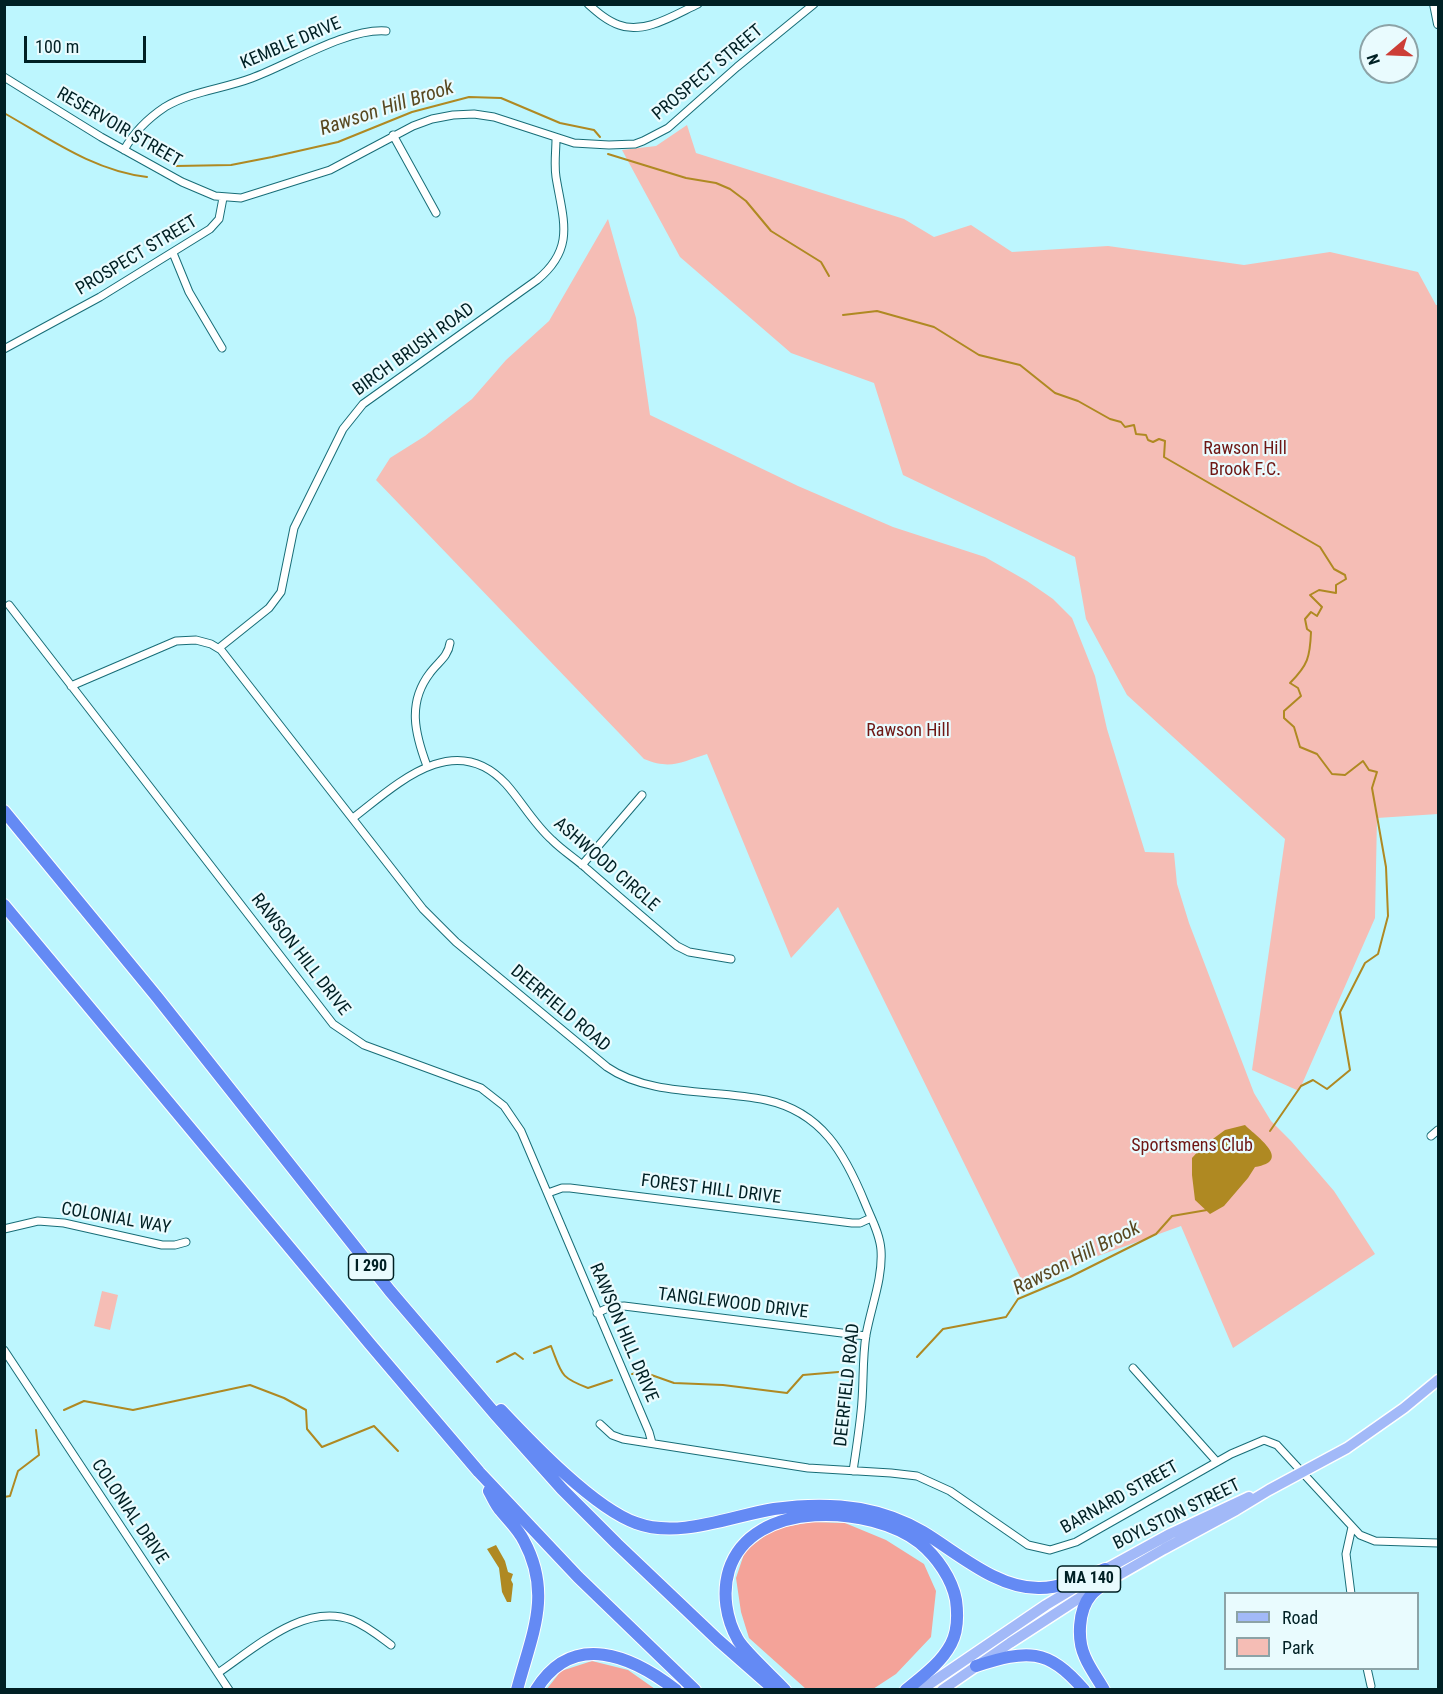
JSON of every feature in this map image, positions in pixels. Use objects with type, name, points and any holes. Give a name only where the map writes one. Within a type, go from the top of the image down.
[{"type":"highway","name":"I 290","points":[[4,811],[157,998],[390,1291],[495,1415],[569,1496],[660,1586],[775,1689]]},
{"type":"highway","name":"I 290","points":[[4,905],[478,1472],[585,1584],[695,1689]]},
{"type":"highway","points":[[457,1369],[479,1386],[562,1470],[600,1502],[629,1520],[650,1527],[682,1528],[772,1509],[830,1505],[862,1509],[900,1520],[992,1575],[1024,1586],[1053,1587],[1107,1575]]},
{"type":"highway","points":[[478,1472],[500,1510],[523,1539],[533,1561],[538,1580],[537,1616],[517,1689]]},
{"type":"highway","points":[[785,1689],[739,1641],[726,1603],[726,1582],[736,1554],[752,1537],[782,1521],[815,1516],[862,1520],[906,1535],[924,1547],[947,1576],[953,1589],[957,1608],[955,1634],[946,1652],[935,1665],[906,1689]]},
{"type":"highway","points":[[1104,1689],[1085,1658],[1080,1626],[1090,1595],[1107,1575]]},
{"type":"highway","points":[[536,1689],[550,1671],[563,1661],[579,1656],[601,1654],[630,1661],[676,1689]]},
{"type":"highway","points":[[976,1666],[1023,1654],[1041,1656],[1058,1663],[1084,1689]]},
{"type":"main road","name":"BOYLSTON STREET","points":[[942,1689],[1107,1575],[1200,1519],[1235,1502],[1269,1490],[1342,1451],[1371,1432],[1438,1380]]},
{"type":"main road","name":"BOYLSTON STREET","points":[[921,1689],[1046,1605],[1107,1575]]},
{"type":"street","points":[[588,4],[617,24],[635,27],[659,21],[698,4]]},
{"type":"street","points":[[1434,4],[1438,24]]},
{"type":"street","name":"PROSPECT STREET","points":[[4,349],[100,297],[214,226],[219,219],[223,198],[250,196],[330,170],[393,135],[432,119],[474,114],[516,123],[556,139],[592,146],[635,144],[651,138],[681,118],[810,6]]},
{"type":"street","name":"KEMBLE DRIVE","points":[[124,150],[138,129],[175,102],[199,92],[251,78],[360,32],[386,31]]},
{"type":"street","name":"RESERVOIR STREET","points":[[4,77],[124,150],[190,186],[223,198]]},
{"type":"street","points":[[393,135],[436,213]]},
{"type":"street","name":"BIRCH BRUSH ROAD","points":[[219,648],[277,599],[285,576],[294,528],[352,415],[363,404],[537,280],[555,263],[561,251],[565,217],[556,178],[556,139]]},
{"type":"street","points":[[173,253],[189,292],[222,348]]},
{"type":"street","name":"RAWSON HILL DRIVE","points":[[9,605],[333,1024],[363,1045],[472,1083],[489,1093],[504,1106],[516,1122],[548,1193],[652,1443]]},
{"type":"street","points":[[71,686],[176,641],[196,640],[219,648]]},
{"type":"street","points":[[427,766],[417,738],[415,708],[422,686],[447,654],[450,643]]},
{"type":"street","name":"DEERFIELD ROAD","points":[[219,648],[265,704],[412,896],[443,930],[607,1067],[626,1078],[652,1085],[759,1099],[790,1108],[816,1124],[834,1142],[852,1173],[880,1243],[881,1262],[866,1336],[861,1412],[853,1471]]},
{"type":"street","name":"ASHWOOD CIRCLE","points":[[352,818],[408,776],[427,766],[462,761],[478,765],[491,771],[505,783],[551,840],[677,946],[689,952],[731,959]]},
{"type":"street","points":[[582,865],[642,795]]},
{"type":"street","points":[[1431,1136],[1438,1130]]},
{"type":"street","name":"FOREST HILL DRIVE","points":[[548,1193],[566,1187],[852,1223],[871,1218]]},
{"type":"street","name":"COLONIAL WAY","points":[[4,1229],[25,1223],[47,1221],[162,1245],[186,1242]]},
{"type":"street","name":"TANGLEWOOD DRIVE","points":[[597,1312],[610,1307],[624,1306],[866,1336]]},
{"type":"street","name":"COLONIAL DRIVE","points":[[4,1350],[229,1689]]},
{"type":"street","points":[[1133,1368],[1217,1462]]},
{"type":"street","name":"BARNARD STREET","points":[[600,1424],[617,1437],[652,1443],[808,1468],[902,1473],[925,1479],[950,1491],[1028,1545],[1050,1550],[1076,1542],[1250,1444],[1264,1440],[1277,1445],[1303,1472]]},
{"type":"street","points":[[1303,1472],[1360,1535],[1370,1540],[1438,1543]]},
{"type":"street","points":[[1351,1592],[1346,1554],[1352,1527]]},
{"type":"street","points":[[218,1673],[287,1627],[314,1617],[337,1616],[352,1620],[392,1645]]},
{"type":"street","points":[[1367,1670],[1371,1686]]},
{"type":"green space","name":"Rawson Hill Brook F.C.","points":[[687,125],[696,153],[904,219],[934,237],[971,225],[1012,252],[1108,246],[1244,265],[1330,252],[1418,272],[1438,305],[1438,814],[1377,818],[1375,918],[1299,1091],[1252,1070],[1285,839],[1127,695],[1086,619],[1075,557],[903,475],[874,383],[791,353],[680,257],[622,150],[656,146]]},
{"type":"green space","name":"Rawson Hill","points":[[608,219],[636,318],[650,415],[798,486],[893,527],[985,557],[1053,599],[1072,618],[1095,676],[1107,729],[1145,852],[1174,853],[1177,884],[1189,923],[1254,1093],[1271,1121],[1334,1191],[1375,1254],[1233,1348],[1181,1226],[1023,1283],[838,907],[791,958],[707,754],[669,764],[644,759],[376,480],[390,458],[425,436],[472,399],[506,360],[549,321]]},
{"type":"green space","points":[[102,1291],[118,1295],[110,1330],[94,1326]]},
{"type":"shaded area","points":[[1245,1125],[1269,1148],[1272,1154],[1271,1160],[1255,1167],[1224,1206],[1210,1214],[1195,1200],[1192,1158],[1202,1147],[1225,1130]]},
{"type":"shaded area","points":[[811,1522],[845,1523],[886,1540],[924,1564],[936,1591],[931,1637],[896,1674],[873,1689],[806,1689],[749,1638],[741,1612],[736,1578],[745,1551],[774,1529]]},
{"type":"shaded area","points":[[496,1545],[508,1572],[513,1574],[511,1602],[507,1602],[502,1592],[499,1568],[487,1549]]},
{"type":"shaded area","points":[[592,1661],[628,1670],[655,1689],[546,1690],[561,1671]]},
{"type":"waterway","name":"Rawson Hill Brook","points":[[176,166],[231,165],[338,142],[412,112],[469,97],[501,98],[560,123],[594,130],[600,137]]},
{"type":"waterway","name":"Rawson Hill Brook","points":[[4,113],[91,161],[128,174],[147,177]]},
{"type":"waterway","name":"Rawson Hill Brook","points":[[608,154],[686,178],[716,183],[730,189],[746,201],[771,231],[821,262],[829,276]]},
{"type":"waterway","name":"Rawson Hill Brook","points":[[843,315],[877,311],[934,327],[979,355],[1020,365],[1055,393],[1078,401],[1110,419],[1121,422],[1125,427],[1134,425],[1136,434],[1146,435],[1148,440],[1165,441],[1164,457],[1320,547],[1334,569],[1345,575],[1346,579],[1336,585],[1336,593],[1319,590],[1310,595],[1322,607],[1317,616],[1311,612],[1305,619],[1307,629],[1311,632],[1309,654],[1301,671],[1290,683],[1298,688],[1301,696],[1284,711],[1284,718],[1294,727],[1300,747],[1317,754],[1332,774],[1345,775],[1363,761],[1369,770],[1377,772],[1372,788],[1386,867],[1388,916],[1378,954],[1365,963],[1340,1012],[1350,1070],[1327,1089],[1313,1080],[1301,1086],[1270,1131]]},
{"type":"waterway","name":"Rawson Hill Brook","points":[[917,1357],[943,1329],[1006,1317],[1018,1299],[1070,1277],[1156,1234],[1172,1216],[1207,1210]]},
{"type":"waterway","name":"Rawson Hill Brook","points":[[534,1353],[551,1346],[557,1363],[566,1377],[588,1388],[612,1380]]},
{"type":"waterway","name":"Rawson Hill Brook","points":[[497,1362],[515,1353],[523,1359]]},
{"type":"waterway","name":"Rawson Hill Brook","points":[[632,1374],[643,1372],[674,1383],[723,1385],[787,1393],[803,1375],[850,1371]]},
{"type":"waterway","name":"Rawson Hill Brook","points":[[64,1410],[84,1401],[133,1410],[250,1385],[284,1398],[306,1410],[307,1429],[322,1447],[374,1426],[398,1451]]},
{"type":"waterway","name":"Rawson Hill Brook","points":[[4,1497],[10,1496],[18,1471],[39,1455],[36,1430]]},
{"type":"park label","name":"Sportsmens Club","points":[[1192,1146]]}]
